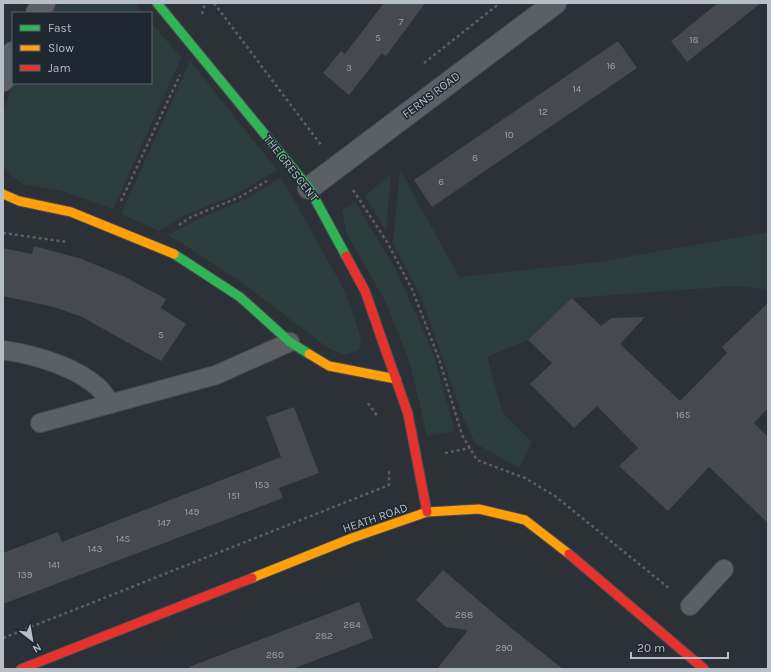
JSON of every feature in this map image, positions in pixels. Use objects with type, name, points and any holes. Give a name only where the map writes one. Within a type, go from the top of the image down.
[{"type":"street","points":[[38,12],[44,3]]},
{"type":"street","name":"THE CRESCENT","points":[[157,3],[309,188],[365,290],[408,414],[427,512]]},
{"type":"street","name":"FERNS ROAD","points":[[309,188],[555,3]]},
{"type":"street","points":[[3,80],[12,56]]},
{"type":"street","points":[[3,194],[19,201],[71,212],[173,253],[240,296],[290,342],[330,366],[396,378]]},
{"type":"street","name":"HEATH ROAD","points":[[21,669],[352,538],[427,512],[479,509],[525,520],[558,544],[704,669]]},
{"type":"lane","points":[[40,423],[216,375],[290,342]]},
{"type":"lane","points":[[3,350],[27,354],[64,367],[86,378],[100,388],[111,404]]},
{"type":"lane","points":[[690,606],[724,569]]},
{"type":"path","points":[[109,227],[193,46],[205,3]]},
{"type":"path","points":[[420,67],[500,3]]},
{"type":"path","points":[[327,140],[321,145],[338,166],[387,242],[412,289],[439,359],[462,435],[476,460],[525,478],[555,496],[633,557],[690,606]]},
{"type":"path","points":[[3,233],[69,243]]},
{"type":"path","points":[[364,398],[380,420]]},
{"type":"path","points":[[3,638],[389,485],[388,470]]},
{"type":"shaded area","points":[[59,3],[135,3],[142,12],[52,12]]},
{"type":"shaded area","points":[[152,23],[181,58],[113,209],[62,191],[23,184],[11,175],[3,165],[3,112],[13,84],[152,84]]},
{"type":"shaded area","points":[[190,61],[277,170],[233,196],[185,215],[159,231],[121,214]]},
{"type":"shaded area","points":[[400,170],[459,277],[598,262],[768,232],[768,291],[766,289],[735,286],[572,298],[528,340],[487,357],[503,413],[532,442],[519,468],[475,443],[464,420],[421,297],[393,243]]},
{"type":"shaded area","points":[[391,174],[386,231],[365,196]]},
{"type":"shaded area","points":[[281,177],[342,286],[353,313],[361,339],[359,350],[344,355],[328,348],[238,280],[168,235],[198,219],[248,198]]},
{"type":"shaded area","points":[[355,202],[395,268],[432,350],[455,431],[427,436],[410,363],[385,301],[347,234],[342,211]]},
{"type":"building","points":[[384,3],[425,3],[386,56],[382,53],[349,95],[323,73],[341,51],[345,54]]},
{"type":"building","points":[[718,3],[761,3],[687,62],[671,41]]},
{"type":"building","points":[[618,41],[637,68],[432,207],[414,180]]},
{"type":"building","points":[[34,246],[82,259],[125,277],[166,299],[161,308],[186,324],[161,361],[82,317],[54,307],[3,296],[3,248],[32,254]]},
{"type":"building","points":[[572,298],[601,326],[612,318],[645,317],[620,344],[680,401],[727,353],[722,347],[768,303],[768,408],[754,423],[768,437],[768,523],[709,467],[668,511],[619,466],[638,448],[597,406],[574,428],[530,384],[552,363],[528,340]]},
{"type":"building","points":[[294,407],[319,473],[279,488],[283,498],[3,604],[3,553],[58,532],[62,542],[281,457],[266,417]]},
{"type":"building","points":[[443,570],[505,623],[563,669],[437,669],[468,630],[446,627],[416,600]]},
{"type":"building","points":[[359,602],[373,638],[345,649],[292,669],[190,669],[189,667],[254,642]]},
{"type":"traffic: fast","points":[[157,3],[309,188],[346,256]]},
{"type":"traffic: fast","points":[[174,254],[240,297],[290,342],[309,354]]},
{"type":"traffic: slow","points":[[3,194],[19,201],[71,212],[174,254]]},
{"type":"traffic: slow","points":[[309,354],[329,366],[396,379]]},
{"type":"traffic: slow","points":[[252,578],[352,538],[427,512],[479,509],[525,520],[569,554]]},
{"type":"traffic: jam","points":[[346,256],[365,291],[408,414],[427,512]]},
{"type":"traffic: jam","points":[[569,554],[704,669]]},
{"type":"traffic: jam","points":[[21,669],[252,578]]}]
